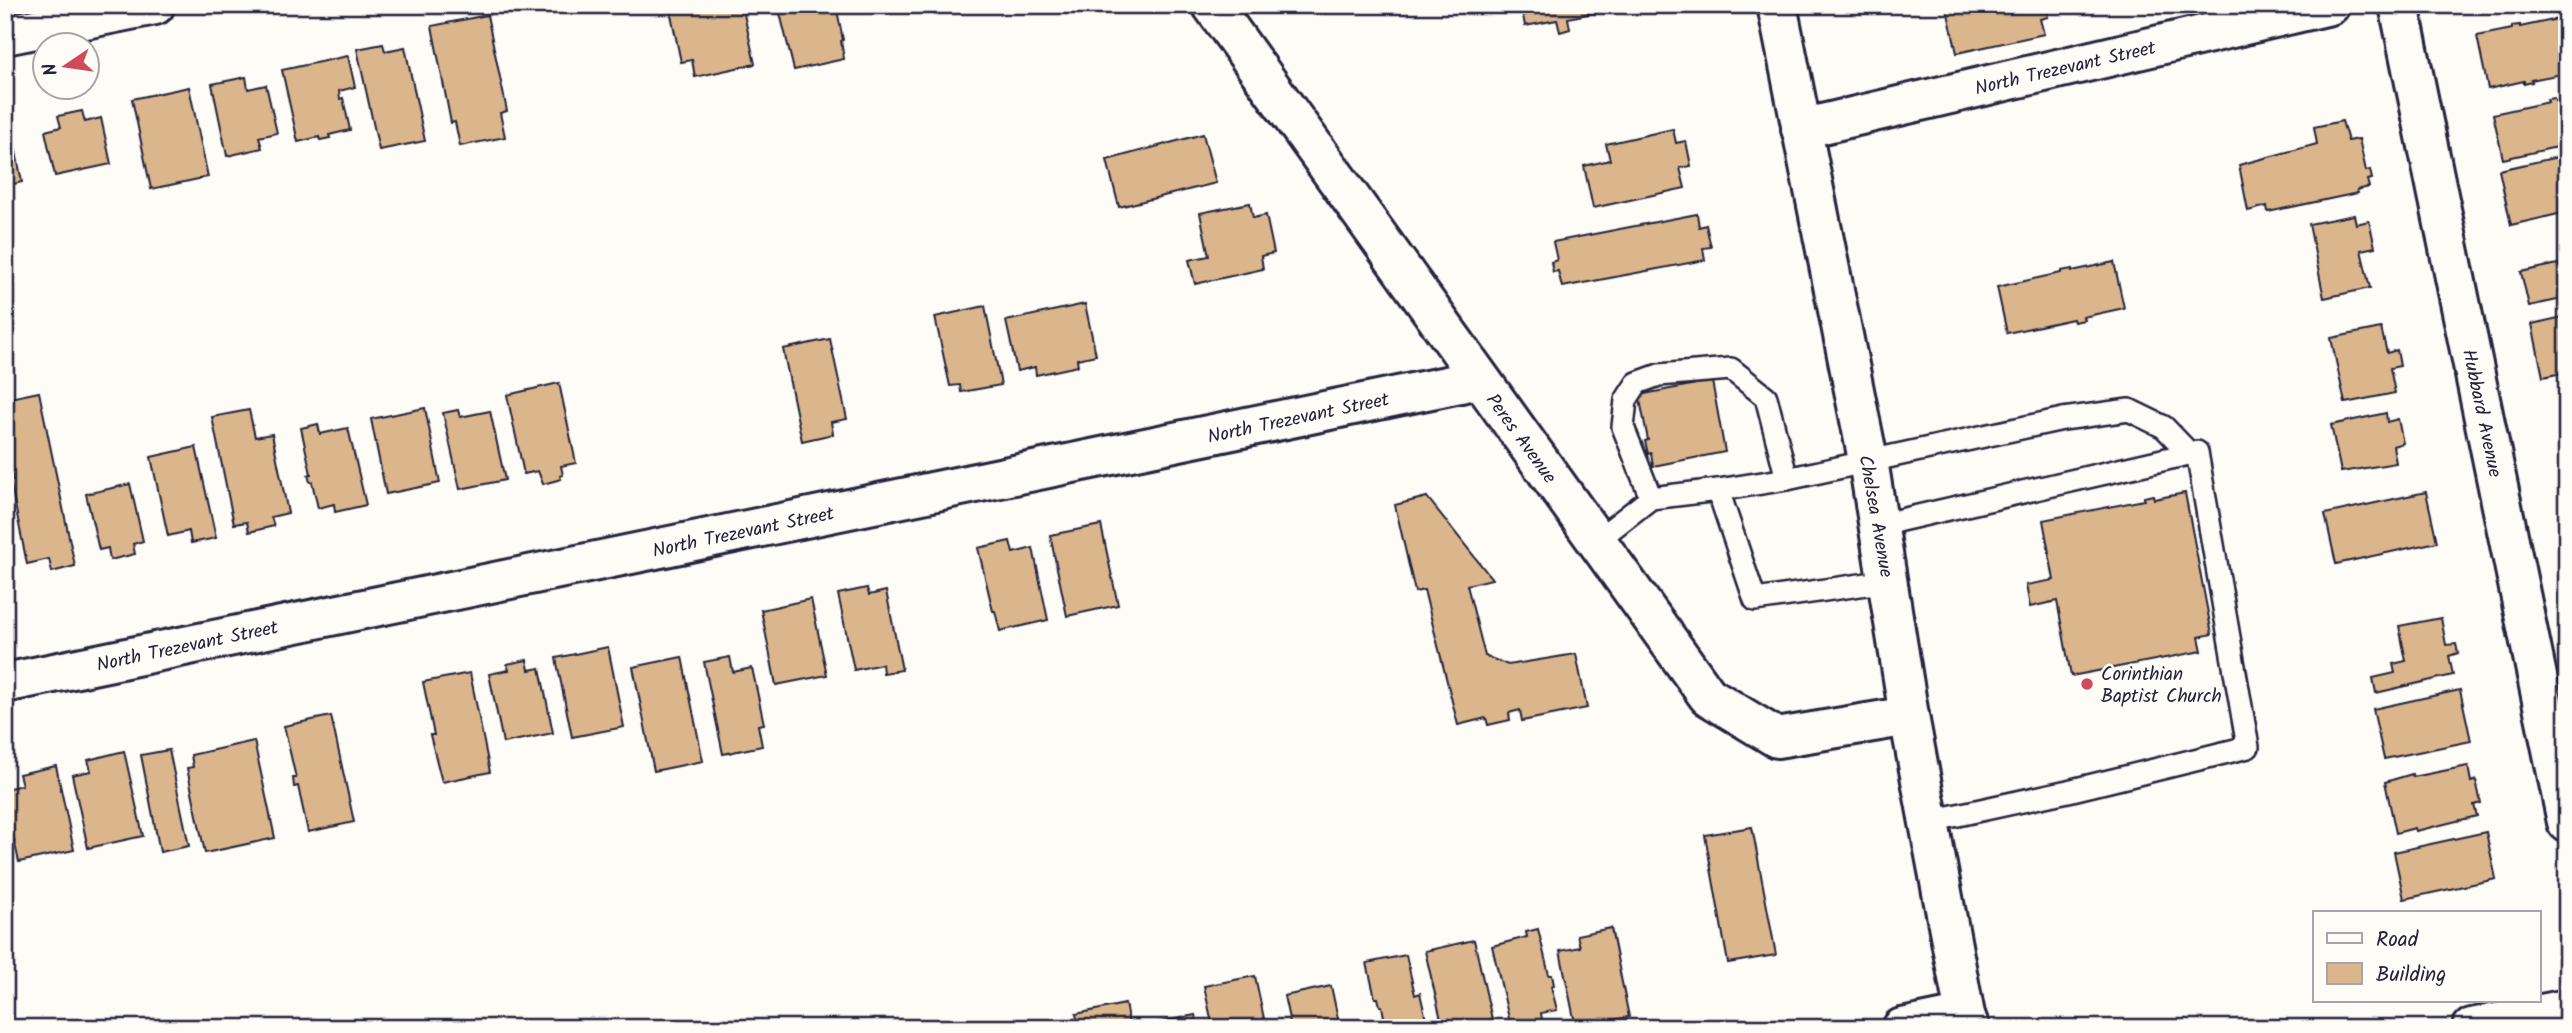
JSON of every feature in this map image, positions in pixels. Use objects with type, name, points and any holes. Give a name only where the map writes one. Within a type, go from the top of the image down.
[{"type":"street","points":[[5,35],[155,5]]},
{"type":"street","name":"Peres Avenue","points":[[1212,5],[1708,696],[1777,738],[1909,716]]},
{"type":"street","name":"Chelsea Avenue","points":[[1777,5],[1868,460],[1909,716],[1968,1022]]},
{"type":"street","name":"North Trezevant Street","points":[[1801,130],[2330,5]]},
{"type":"street","name":"Hubbard Avenue","points":[[2399,5],[2567,821]]},
{"type":"street","name":"North Trezevant Street","points":[[5,682],[1480,379]]},
{"type":"street","points":[[2472,1028],[2567,1009]]},
{"type":"street","points":[[1902,1028],[1968,1022]]},
{"type":"lane","points":[[1650,498],[1623,427],[1626,400],[1637,383],[1659,375],[1731,369],[1766,397],[1787,479]]},
{"type":"lane","points":[[1596,541],[1650,498],[1718,491],[1787,479],[2063,419],[2129,410],[2164,427],[2190,454]]},
{"type":"lane","points":[[1879,525],[2197,452],[2248,747],[1930,821]]},
{"type":"lane","points":[[1718,491],[1755,600],[1888,581]]},
{"type":"building","points":[[669,5],[742,5],[755,64],[695,77],[692,60],[681,62]]},
{"type":"building","points":[[778,5],[836,5],[844,59],[794,70]]},
{"type":"building","points":[[1521,5],[1632,5],[1568,18],[1570,29],[1560,32],[1557,20],[1525,26]]},
{"type":"building","points":[[1946,5],[2046,5],[2048,17],[2040,19],[2044,34],[1957,53]]},
{"type":"building","points":[[487,15],[507,111],[500,113],[505,137],[460,146],[455,122],[451,123],[432,26]]},
{"type":"building","points":[[2567,17],[2567,73],[2531,80],[2532,82],[2524,84],[2524,81],[2488,89],[2477,36],[2512,29],[2512,26],[2520,27]]},
{"type":"building","points":[[383,44],[385,51],[405,47],[425,141],[379,150],[357,49]]},
{"type":"building","points":[[348,56],[355,87],[339,91],[350,130],[329,135],[330,138],[320,140],[319,137],[298,142],[282,70]]},
{"type":"building","points":[[246,77],[248,89],[266,85],[277,133],[259,137],[262,148],[227,156],[212,84]]},
{"type":"building","points":[[189,87],[208,177],[151,189],[132,99]]},
{"type":"building","points":[[2554,98],[2555,101],[2567,98],[2565,148],[2558,150],[2557,147],[2503,159],[2493,114],[2548,102],[2547,99]]},
{"type":"building","points":[[82,111],[85,122],[101,118],[111,164],[55,176],[45,131],[61,127],[58,116]]},
{"type":"building","points":[[2342,121],[2348,141],[2359,139],[2366,171],[2370,170],[2372,179],[2367,180],[2369,187],[2357,190],[2358,193],[2268,212],[2267,206],[2248,211],[2239,165],[2317,144],[2314,127]]},
{"type":"building","points":[[1673,129],[1676,143],[1686,141],[1691,166],[1680,168],[1685,188],[1593,208],[1584,166],[1610,160],[1606,144]]},
{"type":"building","points":[[1203,134],[1216,183],[1119,207],[1107,160]]},
{"type":"building","points":[[13,137],[22,182],[5,186],[5,139]]},
{"type":"building","points":[[2567,155],[2567,212],[2511,225],[2499,170]]},
{"type":"building","points":[[1250,203],[1253,218],[1266,215],[1274,253],[1261,256],[1263,269],[1195,284],[1189,260],[1209,256],[1200,213]]},
{"type":"building","points":[[1697,214],[1699,227],[1706,225],[1711,247],[1703,248],[1705,260],[1562,287],[1558,271],[1553,272],[1551,262],[1557,260],[1553,242]]},
{"type":"building","points":[[2354,215],[2356,224],[2369,221],[2375,247],[2361,250],[2370,288],[2324,298],[2309,224]]},
{"type":"building","points":[[2114,262],[2124,308],[2083,317],[2084,320],[2074,322],[2073,319],[2007,333],[1997,287],[2061,271]]},
{"type":"building","points":[[2567,262],[2567,298],[2529,306],[2521,272]]},
{"type":"building","points":[[1085,304],[1096,355],[1077,359],[1078,366],[1036,375],[1035,367],[1017,371],[1006,321]]},
{"type":"building","points":[[985,306],[1001,385],[961,392],[960,385],[950,386],[935,317]]},
{"type":"building","points":[[2567,316],[2567,372],[2543,377],[2532,324]]},
{"type":"building","points":[[2381,328],[2387,353],[2397,350],[2400,366],[2390,368],[2395,393],[2345,403],[2331,338]]},
{"type":"building","points":[[830,339],[847,419],[831,422],[833,434],[802,441],[783,349]]},
{"type":"building","points":[[1712,381],[1725,452],[1653,466],[1645,441],[1648,440],[1639,395]]},
{"type":"building","points":[[559,383],[576,463],[561,466],[561,479],[543,484],[538,471],[524,474],[507,395]]},
{"type":"building","points":[[39,392],[75,566],[52,572],[49,559],[27,564],[5,444],[5,399]]},
{"type":"building","points":[[425,408],[440,483],[386,494],[371,419]]},
{"type":"building","points":[[249,410],[255,437],[272,434],[288,513],[271,517],[274,526],[249,532],[247,522],[234,524],[212,417]]},
{"type":"building","points":[[458,410],[460,417],[490,411],[505,480],[460,489],[443,413]]},
{"type":"building","points":[[2386,413],[2387,422],[2398,419],[2403,443],[2393,446],[2396,463],[2341,472],[2331,425]]},
{"type":"building","points":[[318,424],[320,434],[348,428],[366,505],[335,512],[334,504],[318,508],[308,475],[311,474],[301,428]]},
{"type":"building","points":[[196,447],[216,538],[191,543],[189,531],[168,536],[151,457]]},
{"type":"building","points":[[130,484],[143,541],[133,544],[135,554],[110,560],[108,548],[99,550],[86,494]]},
{"type":"building","points":[[2426,492],[2437,542],[2336,564],[2325,514]]},
{"type":"building","points":[[2185,493],[2212,634],[2199,637],[2202,651],[2071,676],[2057,601],[2030,607],[2026,585],[2054,580],[2043,520],[2144,500],[2144,497],[2153,495],[2154,499]]},
{"type":"building","points":[[1427,497],[1492,579],[1467,585],[1485,656],[1508,665],[1576,654],[1587,708],[1522,721],[1520,710],[1509,713],[1510,720],[1488,725],[1486,718],[1458,725],[1424,590],[1415,592],[1395,505]]},
{"type":"building","points":[[1101,525],[1118,605],[1067,616],[1050,535]]},
{"type":"building","points":[[5,534],[13,568],[5,570]]},
{"type":"building","points":[[1010,541],[1013,553],[1033,548],[1048,620],[1000,631],[978,548]]},
{"type":"building","points":[[867,588],[869,595],[886,591],[902,670],[883,673],[882,664],[854,670],[838,594]]},
{"type":"building","points":[[811,599],[827,675],[776,685],[761,610]]},
{"type":"building","points":[[2441,618],[2446,645],[2456,644],[2458,653],[2449,656],[2453,675],[2376,693],[2373,678],[2395,673],[2393,664],[2406,661],[2399,626]]},
{"type":"building","points":[[608,647],[624,727],[572,737],[556,658]]},
{"type":"building","points":[[682,657],[703,761],[654,771],[633,667]]},
{"type":"building","points":[[730,657],[733,672],[752,668],[764,724],[758,725],[762,746],[723,754],[704,662]]},
{"type":"building","points":[[527,660],[529,670],[540,668],[553,733],[503,743],[489,674],[509,670],[507,664]]},
{"type":"building","points":[[470,673],[490,772],[442,782],[430,735],[434,735],[423,682]]},
{"type":"building","points":[[2460,690],[2471,741],[2384,759],[2373,709]]},
{"type":"building","points":[[331,716],[354,822],[308,832],[298,786],[294,787],[293,778],[296,778],[284,726]]},
{"type":"building","points":[[254,741],[275,838],[205,853],[187,768],[193,767],[191,755]]},
{"type":"building","points":[[169,750],[189,846],[160,852],[141,755]]},
{"type":"building","points":[[124,751],[143,836],[88,848],[72,775],[91,771],[88,760]]},
{"type":"building","points":[[56,766],[74,850],[19,862],[5,789],[22,785],[19,774]]},
{"type":"building","points":[[2468,766],[2471,782],[2476,780],[2481,803],[2474,805],[2477,816],[2416,831],[2415,828],[2396,833],[2385,782],[2412,774],[2413,777]]},
{"type":"building","points":[[1752,827],[1776,955],[1728,963],[1705,835]]},
{"type":"building","points":[[2486,832],[2496,879],[2404,899],[2394,852]]},
{"type":"building","points":[[1611,928],[1629,1017],[1605,1021],[1607,1028],[1576,1028],[1560,951],[1580,947],[1577,935]]},
{"type":"building","points":[[1538,929],[1549,975],[1552,975],[1554,985],[1551,986],[1557,1010],[1541,1013],[1542,1020],[1511,1027],[1492,946],[1527,937],[1526,932]]},
{"type":"building","points":[[1474,940],[1494,1028],[1443,1028],[1425,951]]},
{"type":"building","points":[[1406,955],[1415,995],[1420,993],[1428,1028],[1394,1028],[1393,1021],[1385,1023],[1382,1006],[1378,998],[1375,998],[1367,963]]},
{"type":"building","points":[[1255,976],[1266,1028],[1213,1028],[1204,986]]},
{"type":"building","points":[[1331,986],[1340,1028],[1291,1028],[1284,996]]},
{"type":"building","points":[[1125,1004],[1130,1028],[1079,1028],[1076,1014]]},
{"type":"building","points":[[1195,1015],[1198,1028],[1141,1028],[1141,1026]]},
{"type":"place","name":"Corinthian Baptist Church","points":[[2087,684]]}]
